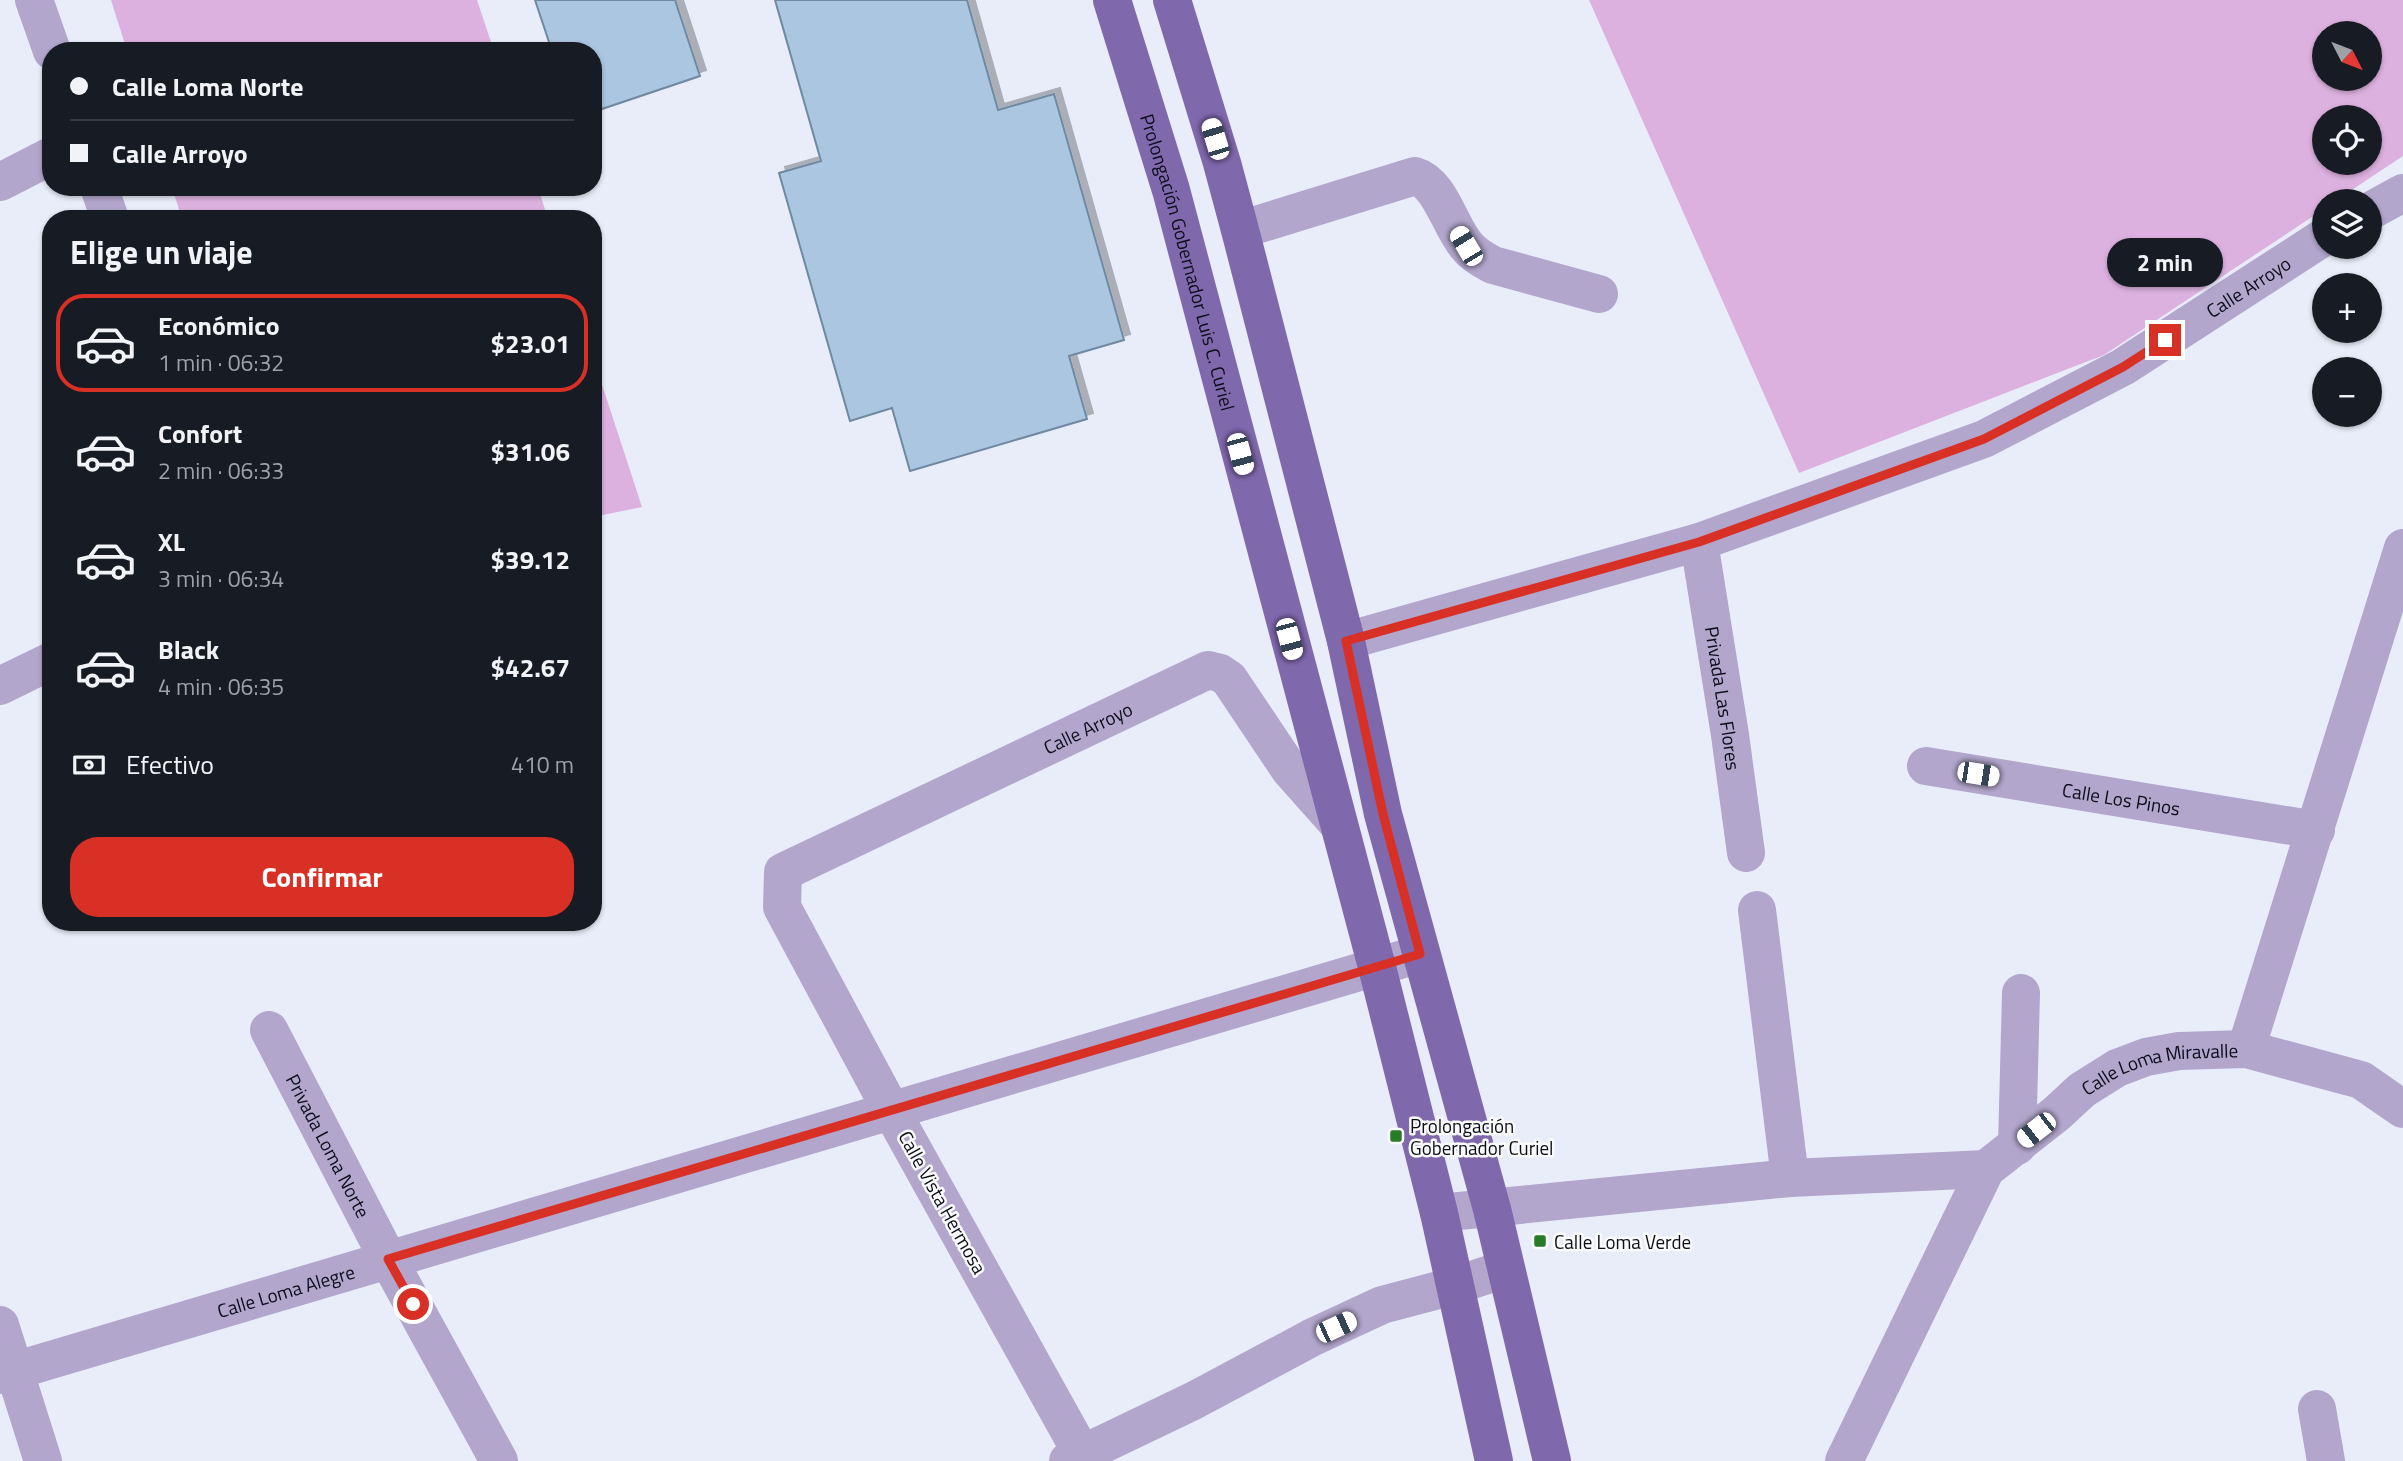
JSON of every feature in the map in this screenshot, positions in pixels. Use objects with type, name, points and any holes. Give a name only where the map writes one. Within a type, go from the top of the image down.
[{"type":"main road","name":"Prolongación Gobernador Luis C. Curiel","points":[[1112,0],[1171,190],[1377,967],[1439,1213],[1494,1461]]},
{"type":"main road","points":[[1172,0],[1240,230],[1346,641],[1383,814],[1492,1209],[1552,1461]]},
{"type":"street","points":[[34,0],[49,42]]},
{"type":"street","points":[[0,182],[42,161]]},
{"type":"street","points":[[1240,230],[1415,176],[1429,183],[1466,246],[1479,257],[1493,265],[1599,294]]},
{"type":"street","points":[[2382,204],[2403,193]]},
{"type":"street","name":"Calle Arroyo","points":[[1346,641],[1699,542],[1984,439],[2123,367],[2312,245]]},
{"type":"street","name":"Privada Las Flores","points":[[1699,542],[1746,853]]},
{"type":"street","name":"Calle Loma Miravalle","points":[[1844,1461],[1986,1169],[2082,1090],[2118,1068],[2146,1057],[2179,1051],[2246,1049],[2403,548]]},
{"type":"street","points":[[0,686],[42,665]]},
{"type":"street","name":"Calle Arroyo","points":[[783,872],[1208,670],[1230,679],[1290,770],[1338,824]]},
{"type":"street","name":"Calle Los Pinos","points":[[1926,766],[2316,830]]},
{"type":"street","name":"Calle Vista Hermosa","points":[[783,872],[782,906],[1075,1458]]},
{"type":"street","points":[[1757,910],[1790,1178]]},
{"type":"street","name":"Calle Loma Alegre","points":[[8,1373],[1420,954]]},
{"type":"street","points":[[2017,1146],[2021,993]]},
{"type":"street","name":"Privada Loma Norte","points":[[269,1030],[388,1259],[499,1461]]},
{"type":"street","points":[[2246,1049],[2361,1080],[2403,1109]]},
{"type":"street","points":[[1439,1213],[1790,1178],[1986,1169]]},
{"type":"street","points":[[1075,1458],[1193,1401],[1313,1337],[1382,1305],[1506,1269]]},
{"type":"street","points":[[0,1325],[8,1373],[43,1461]]},
{"type":"street","points":[[2317,1409],[2326,1461]]},
{"type":"shaded area","points":[[111,0],[477,0],[491,42],[124,42]]},
{"type":"shaded area","points":[[1589,0],[2403,0],[2403,156],[2382,170],[2382,105],[2312,105],[2312,175],[2374,175],[2353,189],[2312,189],[2312,217],[2104,355],[1799,473]]},
{"type":"shaded area","points":[[175,196],[541,196],[545,210],[179,210]]},
{"type":"shaded area","points":[[602,385],[642,507],[602,515]]},
{"type":"building","points":[[535,0],[675,0],[700,76],[602,109],[602,42],[549,42]]},
{"type":"building","points":[[775,0],[967,0],[998,110],[1054,94],[1124,340],[1069,356],[1087,419],[910,471],[892,408],[850,421],[779,173],[821,161]]},
{"type":"place","name":"Prolongación Gobernador Curiel","points":[[1396,1136]]},
{"type":"place","name":"Calle Loma Verde","points":[[1540,1241]]},
{"type":"route","points":[[413,1304],[388,1259],[1420,954],[1383,814],[1346,641],[1699,542],[1984,439],[2123,367],[2165,340]]}]
